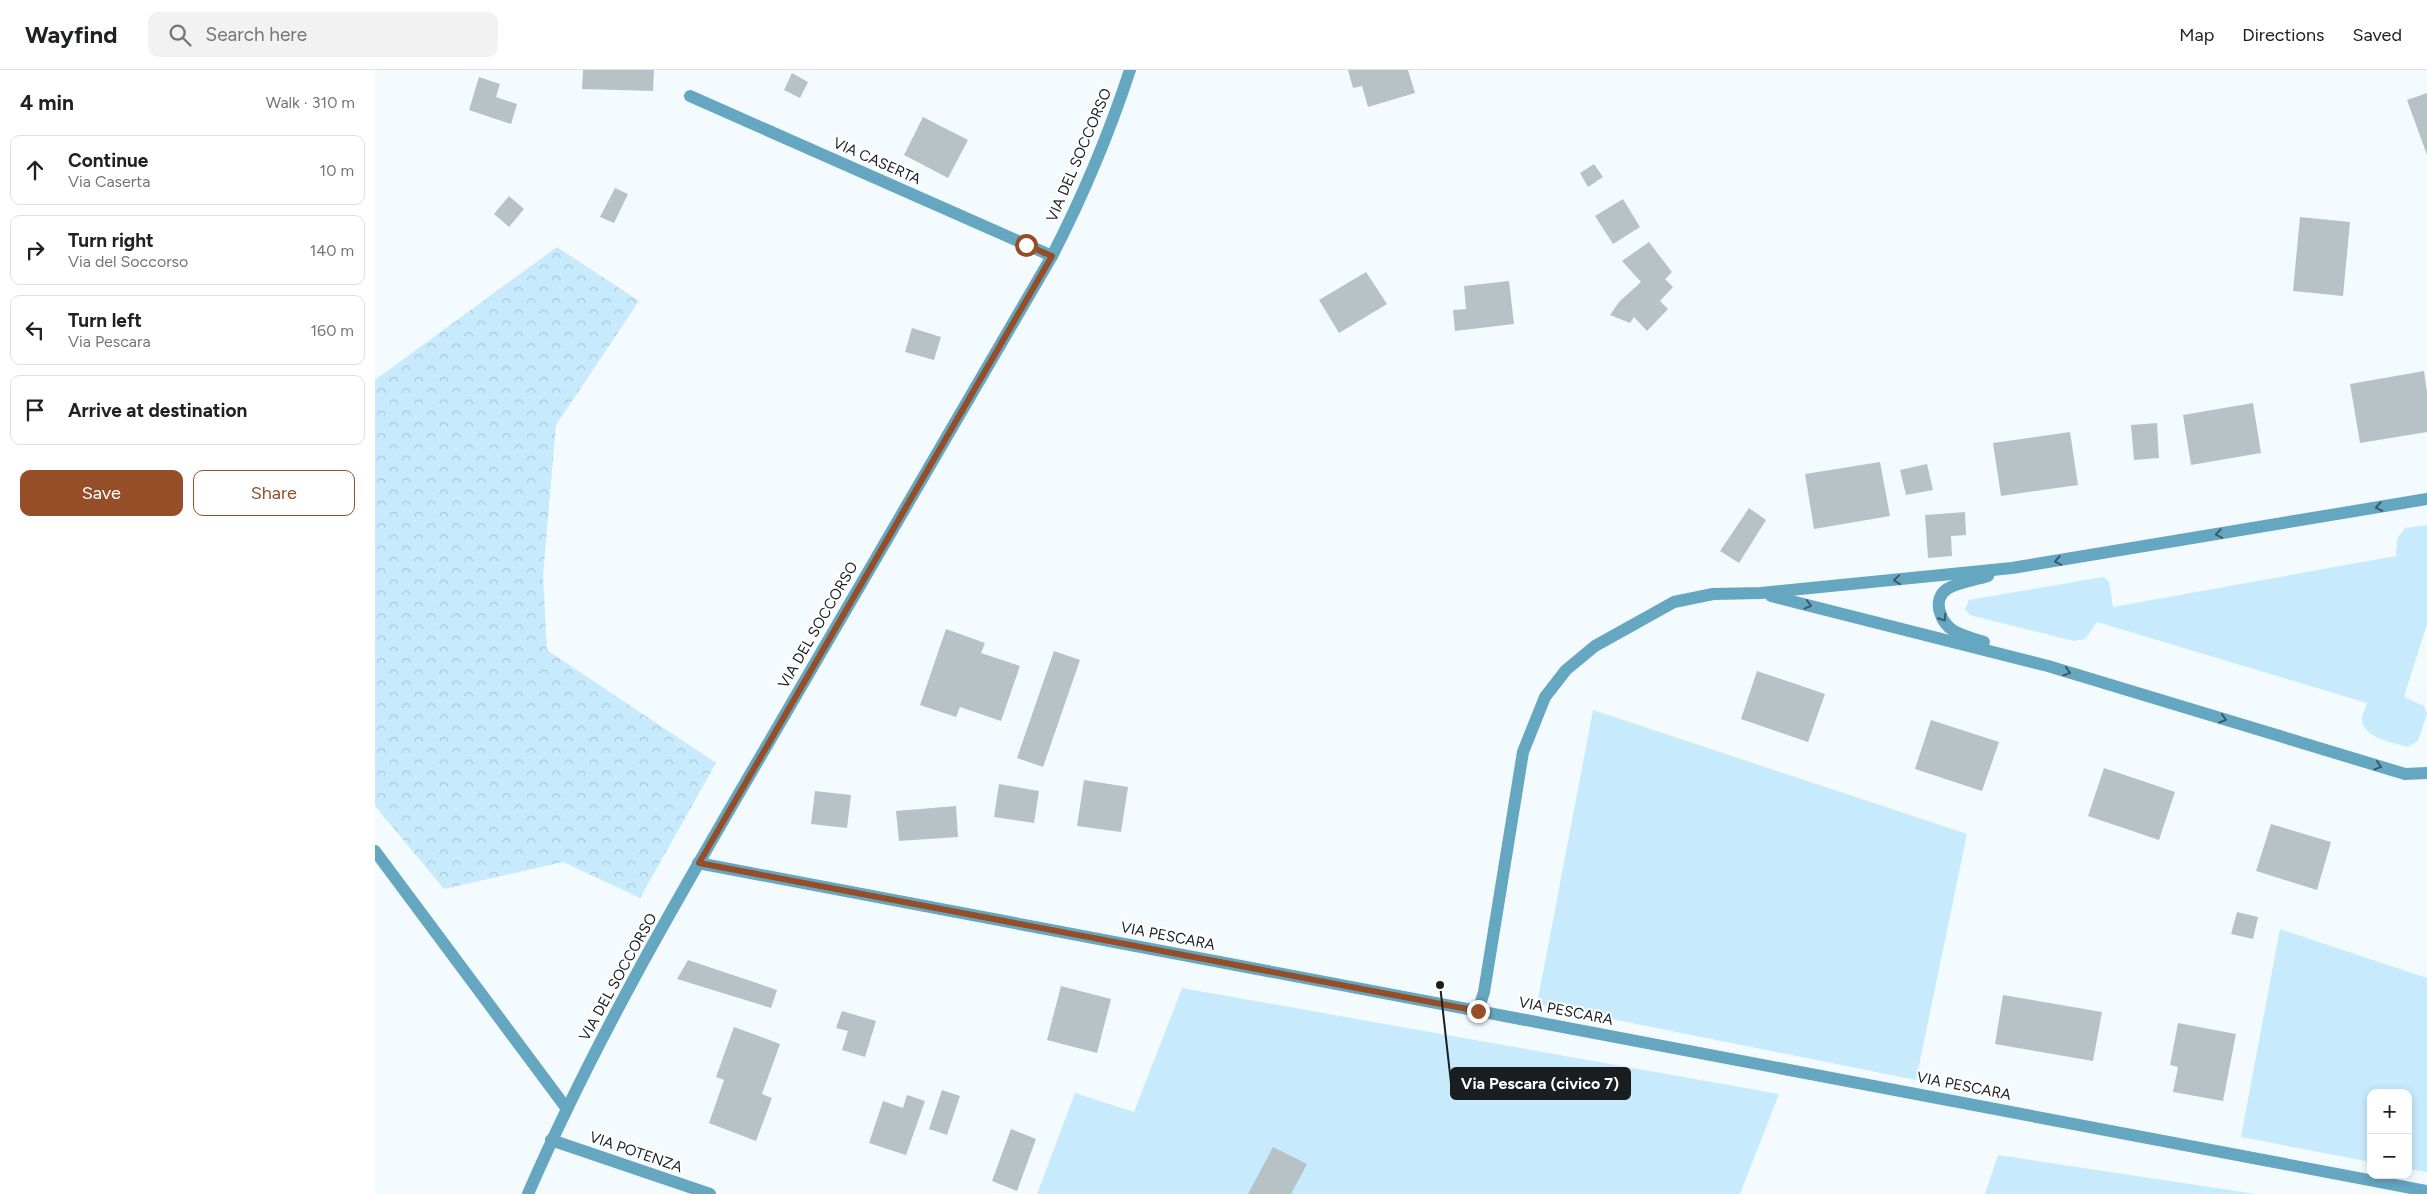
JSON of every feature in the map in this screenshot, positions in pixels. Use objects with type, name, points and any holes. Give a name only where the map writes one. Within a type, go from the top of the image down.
[{"type":"street","name":"VIA DEL SOCCORSO","points":[[528,1194],[551,1140],[598,1047],[699,863],[1052,256],[1078,205],[1119,104],[1130,70]]},
{"type":"street","name":"VIA CASERTA","points":[[690,96],[1052,256]]},
{"type":"street","points":[[1478,1011],[1484,992],[1523,752],[1545,697],[1566,670],[1595,646],[1674,602],[1713,594],[1761,593],[2012,568],[2427,499]]},
{"type":"street","points":[[2012,568],[1947,589],[1940,600],[1938,609],[1943,620],[1953,631],[2048,666]]},
{"type":"street","points":[[1761,593],[2048,666],[2405,774],[2427,773]]},
{"type":"street","points":[[375,851],[567,1109]]},
{"type":"street","name":"VIA PESCARA","points":[[699,863],[2427,1190]]},
{"type":"street","name":"VIA POTENZA","points":[[551,1140],[710,1194]]},
{"type":"green space","points":[[557,247],[639,301],[556,425],[543,575],[547,650],[716,763],[640,898],[563,862],[444,889],[375,806],[375,380]]},
{"type":"green space","points":[[2427,525],[2427,624],[2404,697],[2424,706],[2427,714],[2418,741],[2408,747],[2380,739],[2367,731],[2362,719],[2367,703],[2097,622],[2085,639],[2074,641],[1970,615],[1965,609],[1969,600],[2103,577],[2109,581],[2113,607],[2396,556],[2397,539],[2405,528]]},
{"type":"green space","points":[[1593,710],[1967,834],[1916,1080],[1537,1004]]},
{"type":"green space","points":[[2280,929],[2427,978],[2427,1172],[2412,1170],[2412,1089],[2367,1089],[2367,1161],[2241,1137]]},
{"type":"green space","points":[[1182,988],[1779,1094],[1740,1194],[1037,1194],[1075,1093],[1134,1112]]},
{"type":"green space","points":[[1998,1155],[2256,1194],[1985,1194]]},
{"type":"building","points":[[583,70],[654,70],[653,91],[582,89]]},
{"type":"building","points":[[1348,70],[1408,70],[1415,93],[1368,107],[1362,86],[1353,88]]},
{"type":"building","points":[[792,73],[808,82],[800,98],[784,90]]},
{"type":"building","points":[[479,77],[500,84],[496,97],[517,104],[511,124],[469,110]]},
{"type":"building","points":[[2427,93],[2427,155],[2407,100]]},
{"type":"building","points":[[923,117],[968,140],[948,178],[904,155]]},
{"type":"building","points":[[1594,164],[1603,177],[1588,187],[1580,173]]},
{"type":"building","points":[[615,188],[628,194],[614,223],[600,217]]},
{"type":"building","points":[[509,196],[524,209],[509,227],[494,214]]},
{"type":"building","points":[[1623,199],[1640,227],[1613,244],[1595,216]]},
{"type":"building","points":[[2300,217],[2350,222],[2343,296],[2293,291]]},
{"type":"building","points":[[1649,242],[1672,272],[1665,279],[1673,287],[1660,301],[1668,309],[1647,331],[1634,317],[1630,323],[1610,315],[1619,302],[1641,282],[1622,261]]},
{"type":"building","points":[[1366,272],[1387,304],[1339,333],[1319,300]]},
{"type":"building","points":[[1509,281],[1514,324],[1455,331],[1453,310],[1466,309],[1464,286]]},
{"type":"building","points":[[912,328],[941,337],[934,360],[905,352]]},
{"type":"building","points":[[2424,371],[2427,392],[2427,432],[2360,443],[2350,384]]},
{"type":"building","points":[[2253,403],[2261,453],[2191,465],[2183,415]]},
{"type":"building","points":[[2157,423],[2159,458],[2134,460],[2131,425]]},
{"type":"building","points":[[2070,432],[2078,485],[2001,496],[1993,443]]},
{"type":"building","points":[[1880,462],[1890,516],[1814,529],[1805,474]]},
{"type":"building","points":[[1927,464],[1933,490],[1906,495],[1900,470]]},
{"type":"building","points":[[1749,508],[1766,520],[1739,563],[1720,551]]},
{"type":"building","points":[[1965,512],[1966,535],[1951,536],[1952,556],[1928,558],[1925,515]]},
{"type":"building","points":[[946,629],[985,643],[981,653],[1020,666],[1001,721],[960,707],[956,717],[920,705]]},
{"type":"building","points":[[1054,651],[1080,660],[1043,767],[1017,758]]},
{"type":"building","points":[[1757,671],[1825,694],[1808,742],[1741,719]]},
{"type":"building","points":[[1931,720],[1999,742],[1982,791],[1915,769]]},
{"type":"building","points":[[2104,768],[2175,792],[2159,840],[2088,816]]},
{"type":"building","points":[[1084,780],[1128,787],[1121,832],[1077,826]]},
{"type":"building","points":[[999,784],[1039,791],[1034,823],[994,817]]},
{"type":"building","points":[[815,791],[851,795],[847,828],[811,824]]},
{"type":"building","points":[[956,806],[958,837],[899,841],[896,811]]},
{"type":"building","points":[[2271,824],[2331,842],[2317,890],[2256,871]]},
{"type":"building","points":[[2237,912],[2258,917],[2253,939],[2231,934]]},
{"type":"building","points":[[688,960],[777,990],[771,1008],[677,979]]},
{"type":"building","points":[[1061,986],[1111,999],[1097,1053],[1047,1040]]},
{"type":"building","points":[[2003,995],[2102,1012],[2093,1061],[1995,1044]]},
{"type":"building","points":[[842,1011],[876,1021],[865,1057],[842,1050],[848,1031],[836,1028]]},
{"type":"building","points":[[2178,1023],[2236,1034],[2223,1101],[2173,1092],[2178,1067],[2170,1065]]},
{"type":"building","points":[[734,1027],[780,1044],[762,1094],[772,1098],[756,1141],[709,1123],[724,1080],[716,1077]]},
{"type":"building","points":[[942,1090],[960,1096],[947,1135],[929,1129]]},
{"type":"building","points":[[907,1095],[925,1101],[906,1155],[869,1143],[883,1101],[903,1108]]},
{"type":"building","points":[[1011,1129],[1036,1139],[1017,1191],[992,1181]]},
{"type":"building","points":[[1273,1147],[1307,1164],[1291,1194],[1248,1194]]},
{"type":"place","name":"Via Pescara (civico 7)","points":[[1440,985]]},
{"type":"route","points":[[1026,245],[1052,256],[699,863],[1478,1011]]}]
